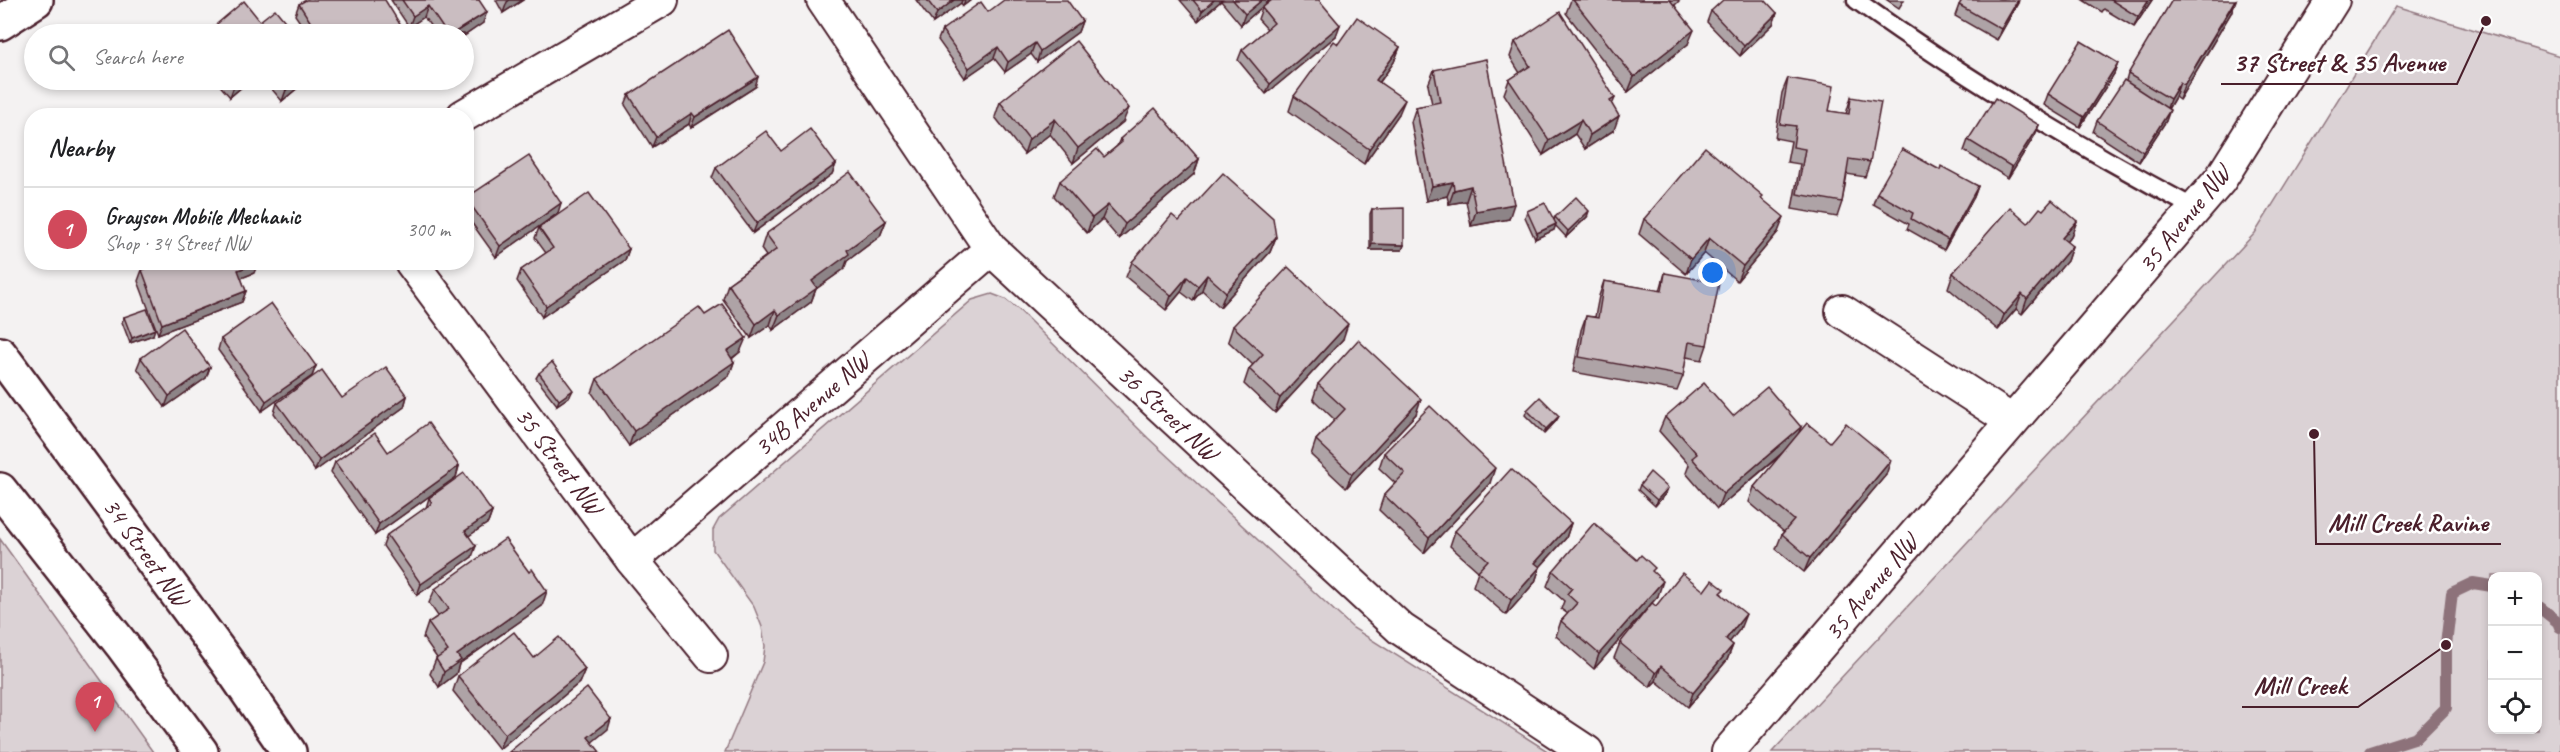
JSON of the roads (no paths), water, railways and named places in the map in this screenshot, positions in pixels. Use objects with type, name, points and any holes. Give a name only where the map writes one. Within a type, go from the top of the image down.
[{"type":"main road","points":[[0,23],[36,0]]},
{"type":"main road","name":"34 Street NW","points":[[0,354],[227,662],[289,752]]},
{"type":"main road","points":[[0,490],[122,645],[201,752]]},
{"type":"street","points":[[474,109],[662,0]]},
{"type":"street","name":"36 Street NW","points":[[823,0],[991,249],[1401,629],[1587,752]]},
{"type":"street","name":"35 Avenue NW","points":[[1728,752],[2220,180],[2333,0]]},
{"type":"street","name":"34B Avenue NW","points":[[632,560],[991,249]]},
{"type":"street","name":"35 Street NW","points":[[417,270],[632,560],[711,656]]},
{"type":"street","points":[[1842,311],[2012,421]]},
{"type":"lane","points":[[1856,0],[1921,47],[2089,152],[2196,209]]},
{"type":"waterway","points":[[2370,752],[2417,737],[2446,708],[2446,645],[2452,593],[2473,583],[2488,585]]},
{"type":"waterway","points":[[2542,609],[2558,622],[2560,627]]},
{"type":"place","name":"37 Street & 35 Avenue","points":[[2486,21]]},
{"type":"place","name":"Mill Creek Ravine","points":[[2314,434]]},
{"type":"place","name":"Mill Creek","points":[[2446,645]]},
{"type":"place","name":"Grayson Mobile Mechanic","points":[[95,732]]}]
